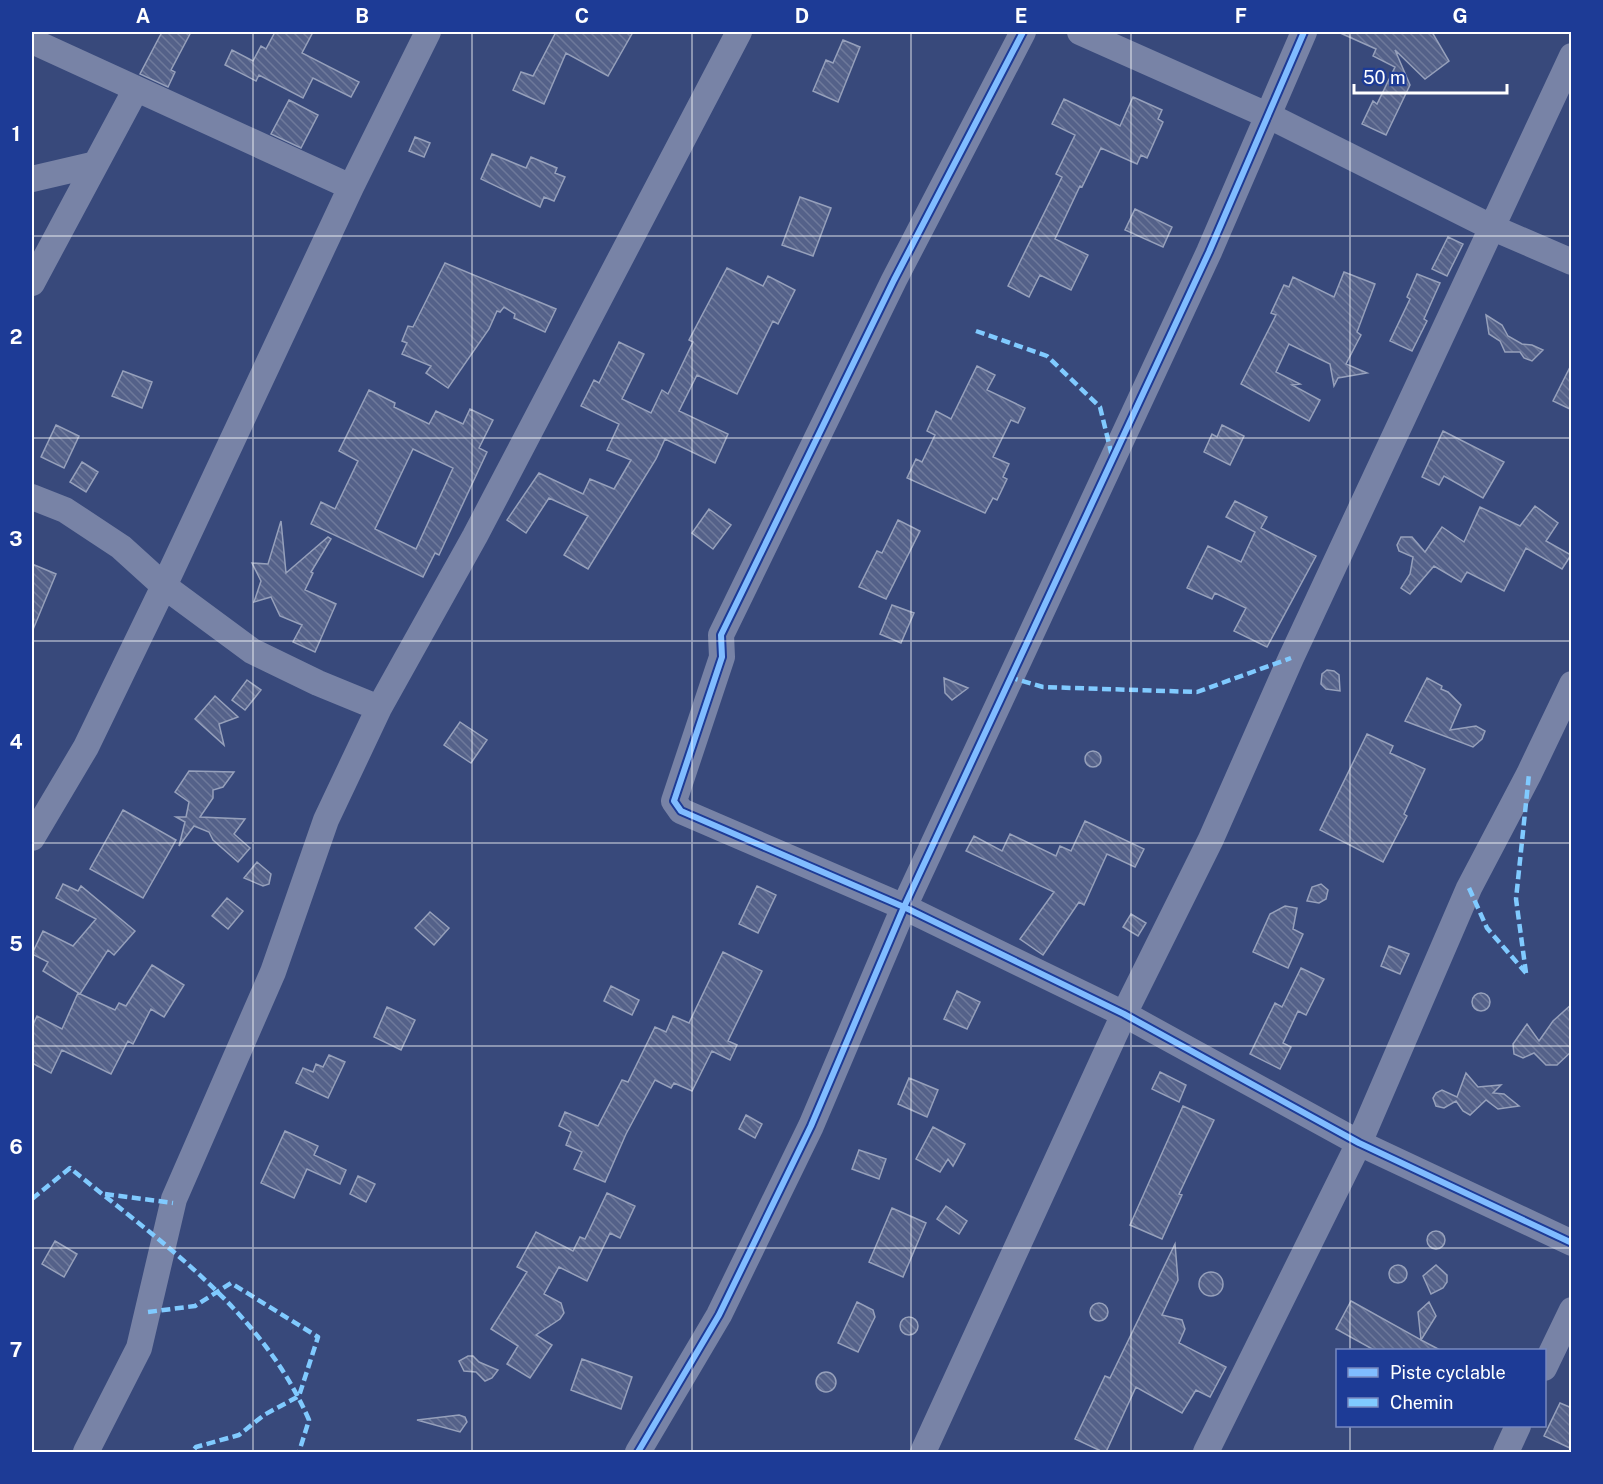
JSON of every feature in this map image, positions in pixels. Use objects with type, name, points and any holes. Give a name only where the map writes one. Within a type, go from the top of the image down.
[{"type":"street","points":[[32,838],[86,747],[351,187],[428,32]]},
{"type":"street","points":[[86,1452],[139,1348],[174,1199],[273,972],[326,820],[379,708],[475,536],[739,32]]},
{"type":"street","points":[[1023,32],[894,280],[721,634],[722,657],[674,801],[681,811],[904,907],[1124,1014],[1359,1143],[1572,1243]]},
{"type":"street","points":[[1080,32],[1267,115],[1491,227],[1572,262]]},
{"type":"street","points":[[638,1452],[719,1315],[796,1157],[904,907],[1209,252],[1304,32]]},
{"type":"street","points":[[32,41],[351,187]]},
{"type":"street","points":[[923,1452],[1124,1014],[1211,839],[1291,658],[1572,56]]},
{"type":"street","points":[[32,283],[92,165],[136,89]]},
{"type":"street","points":[[32,179],[92,165]]},
{"type":"street","points":[[32,497],[65,510],[121,547],[164,586],[252,651],[318,683],[379,708]]},
{"type":"street","points":[[1206,1452],[1359,1143],[1468,888],[1529,774],[1572,684]]},
{"type":"street","points":[[1546,1366],[1572,1310]]},
{"type":"street","points":[[1506,1452],[1517,1427]]},
{"type":"building","points":[[162,32],[191,32],[171,70],[175,72],[168,87],[140,74]]},
{"type":"building","points":[[275,32],[313,32],[302,53],[359,82],[351,97],[313,78],[303,98],[259,75],[256,81],[225,65],[232,50],[253,61],[261,46],[266,49]]},
{"type":"building","points":[[556,32],[633,32],[608,76],[566,53],[544,104],[513,90],[521,72],[533,76]]},
{"type":"building","points":[[1338,32],[1432,32],[1449,61],[1425,79],[1395,50],[1410,85],[1386,135],[1362,124],[1373,101],[1377,104],[1395,67],[1373,56],[1376,49]]},
{"type":"building","points":[[843,40],[860,47],[838,102],[813,91],[826,60],[833,63]]},
{"type":"building","points":[[1133,97],[1162,110],[1158,119],[1163,122],[1147,158],[1141,155],[1137,164],[1101,148],[1082,187],[1080,186],[1055,239],[1088,255],[1071,290],[1040,275],[1029,297],[1008,286],[1062,177],[1056,174],[1075,135],[1052,124],[1064,99],[1120,126]]},
{"type":"building","points":[[289,100],[318,115],[301,148],[271,134]]},
{"type":"building","points":[[415,137],[430,143],[424,157],[409,151]]},
{"type":"building","points":[[492,154],[526,168],[531,157],[557,168],[555,173],[565,177],[554,201],[544,197],[540,207],[481,179]]},
{"type":"building","points":[[800,197],[831,208],[813,256],[782,245]]},
{"type":"building","points":[[1135,209],[1172,227],[1163,247],[1125,230]]},
{"type":"building","points":[[1448,237],[1463,244],[1447,276],[1432,269]]},
{"type":"building","points":[[445,263],[556,309],[545,332],[514,318],[515,314],[504,307],[500,312],[497,311],[489,329],[448,388],[426,373],[431,366],[402,354],[407,343],[402,341],[408,326],[413,327]]},
{"type":"building","points":[[727,268],[763,286],[768,276],[795,290],[778,324],[773,321],[737,394],[697,375],[679,411],[728,434],[715,463],[665,439],[656,459],[588,569],[564,555],[588,516],[549,498],[526,533],[507,520],[539,473],[583,494],[590,479],[614,489],[631,460],[607,450],[619,424],[581,406],[594,380],[599,383],[619,342],[644,354],[622,399],[651,413],[662,390],[668,394],[693,342],[689,340]]},
{"type":"building","points":[[1344,272],[1375,284],[1357,332],[1361,335],[1346,364],[1367,373],[1338,378],[1334,386],[1330,364],[1289,344],[1276,372],[1300,384],[1292,385],[1320,400],[1309,421],[1241,384],[1276,315],[1271,313],[1284,285],[1289,287],[1293,277],[1334,297]]},
{"type":"building","points":[[1417,274],[1440,283],[1424,319],[1427,321],[1412,351],[1390,341],[1410,299],[1407,297]]},
{"type":"building","points":[[1486,315],[1502,325],[1508,336],[1522,344],[1543,350],[1532,361],[1524,358],[1520,352],[1505,352],[1500,341],[1489,334]]},
{"type":"building","points":[[1572,363],[1572,410],[1553,401]]},
{"type":"building","points":[[977,366],[995,375],[987,390],[1025,408],[1018,423],[1011,420],[993,457],[1009,464],[1003,477],[1007,479],[997,500],[993,498],[985,513],[907,478],[916,459],[922,462],[935,435],[927,431],[936,411],[951,419]]},
{"type":"building","points":[[123,371],[152,382],[142,408],[112,396]]},
{"type":"building","points":[[369,390],[395,403],[394,407],[429,424],[436,411],[463,424],[470,409],[493,420],[479,448],[487,452],[439,555],[435,553],[423,577],[311,524],[321,502],[335,509],[358,461],[339,451]],"holes":[[[413,449],[453,468],[416,549],[375,529]]]},
{"type":"building","points":[[56,425],[79,436],[64,468],[41,457]]},
{"type":"building","points":[[1222,425],[1244,436],[1230,465],[1204,452],[1212,434],[1217,437]]},
{"type":"building","points":[[1443,431],[1504,462],[1483,498],[1444,476],[1439,485],[1422,477]]},
{"type":"building","points":[[82,462],[98,472],[86,492],[70,482]]},
{"type":"building","points":[[1235,501],[1267,517],[1261,528],[1316,556],[1267,647],[1234,631],[1246,608],[1215,593],[1212,599],[1187,588],[1208,546],[1241,562],[1255,532],[1226,517]]},
{"type":"building","points":[[1535,506],[1558,523],[1546,541],[1571,555],[1562,569],[1526,548],[1504,591],[1467,572],[1461,582],[1434,566],[1410,594],[1401,588],[1410,574],[1413,557],[1399,551],[1397,545],[1401,537],[1412,537],[1425,552],[1442,527],[1464,542],[1480,507],[1520,526]]},
{"type":"building","points":[[709,509],[731,525],[713,549],[692,533]]},
{"type":"building","points":[[898,520],[920,531],[886,599],[859,587],[877,551],[882,553]]},
{"type":"building","points":[[281,521],[286,573],[328,537],[331,539],[311,572],[313,573],[305,590],[336,604],[315,652],[293,642],[302,625],[280,616],[271,597],[254,602],[261,581],[252,563],[268,564]]},
{"type":"building","points":[[32,564],[56,574],[32,632]]},
{"type":"building","points":[[892,605],[914,613],[901,643],[880,634]]},
{"type":"building","points":[[1327,670],[1339,675],[1340,691],[1326,689],[1321,684],[1322,674]]},
{"type":"building","points":[[944,678],[968,688],[952,700],[945,693]]},
{"type":"building","points":[[1427,678],[1442,686],[1441,689],[1448,692],[1461,705],[1450,730],[1476,726],[1485,731],[1482,739],[1473,747],[1405,721]]},
{"type":"building","points":[[247,680],[261,690],[245,710],[232,700]]},
{"type":"building","points":[[215,696],[238,717],[219,724],[224,745],[195,719]]},
{"type":"building","points":[[460,722],[487,740],[471,763],[444,745]]},
{"type":"building","points":[[1367,734],[1393,746],[1390,753],[1425,769],[1404,814],[1407,816],[1383,862],[1320,830]]},
{"type":"building","points":[[1090,751],[1096,751],[1101,759],[1099,765],[1090,767],[1085,762],[1085,756]]},
{"type":"building","points":[[189,771],[234,772],[223,787],[213,790],[213,798],[200,817],[245,819],[234,834],[250,848],[238,862],[213,840],[209,832],[194,826],[179,846],[185,822],[176,817],[186,817],[189,802],[175,792]]},
{"type":"building","points":[[123,810],[176,840],[143,898],[90,869]]},
{"type":"building","points":[[1085,821],[1144,849],[1135,867],[1107,854],[1084,905],[1079,902],[1043,955],[1020,939],[1054,892],[966,851],[974,836],[1002,851],[1010,834],[1056,856],[1060,846],[1071,851]]},
{"type":"building","points":[[257,862],[271,874],[269,884],[263,886],[244,878]]},
{"type":"building","points":[[63,884],[78,891],[81,886],[135,931],[114,955],[108,950],[80,994],[43,971],[48,962],[32,954],[43,931],[73,946],[96,919],[56,898]]},
{"type":"building","points":[[1321,884],[1328,890],[1326,899],[1319,903],[1307,901],[1312,887]]},
{"type":"building","points":[[757,886],[776,895],[758,933],[739,924]]},
{"type":"building","points":[[227,898],[243,911],[228,929],[212,916]]},
{"type":"building","points":[[1285,906],[1297,908],[1293,929],[1303,934],[1288,968],[1253,952],[1270,914]]},
{"type":"building","points":[[430,912],[449,928],[434,945],[415,928]]},
{"type":"building","points":[[1131,914],[1146,923],[1138,936],[1123,927]]},
{"type":"building","points":[[1389,946],[1409,954],[1400,974],[1381,966]]},
{"type":"building","points":[[723,952],[762,971],[728,1041],[737,1045],[730,1060],[712,1051],[692,1091],[674,1083],[671,1088],[655,1080],[626,1134],[605,1182],[574,1169],[582,1152],[566,1145],[571,1132],[559,1126],[565,1112],[598,1126],[622,1080],[628,1082],[655,1027],[666,1032],[673,1016],[689,1023]]},
{"type":"building","points":[[152,965],[184,985],[164,1017],[151,1009],[133,1044],[128,1041],[111,1074],[62,1050],[51,1073],[32,1063],[32,1027],[37,1016],[62,1029],[78,993],[115,1010],[119,1003],[126,1006]]},
{"type":"building","points":[[1301,968],[1324,979],[1306,1015],[1298,1011],[1283,1043],[1291,1047],[1280,1069],[1250,1054],[1275,1003],[1282,1007]]},
{"type":"building","points":[[611,986],[639,1000],[632,1015],[604,1001]]},
{"type":"building","points":[[957,991],[980,1002],[967,1029],[944,1019]]},
{"type":"building","points":[[1481,993],[1487,996],[1490,1002],[1487,1008],[1481,1011],[1475,1008],[1472,1002],[1475,996]]},
{"type":"building","points":[[1572,1004],[1572,1051],[1557,1065],[1546,1065],[1534,1053],[1523,1058],[1514,1054],[1513,1044],[1527,1024],[1539,1041],[1553,1021]]},
{"type":"building","points":[[387,1007],[415,1020],[401,1050],[374,1037]]},
{"type":"building","points":[[329,1055],[345,1062],[328,1098],[296,1083],[303,1068],[313,1072],[316,1064],[323,1067]]},
{"type":"building","points":[[1160,1072],[1186,1085],[1179,1102],[1152,1089]]},
{"type":"building","points":[[1466,1073],[1478,1087],[1501,1085],[1493,1093],[1504,1094],[1519,1106],[1498,1109],[1486,1100],[1470,1115],[1463,1111],[1456,1101],[1444,1108],[1436,1106],[1433,1098],[1442,1090],[1457,1097]]},
{"type":"building","points":[[909,1078],[938,1090],[927,1117],[898,1104]]},
{"type":"building","points":[[1183,1106],[1214,1120],[1179,1194],[1182,1195],[1162,1239],[1130,1225]]},
{"type":"building","points":[[746,1115],[762,1124],[755,1138],[739,1129]]},
{"type":"building","points":[[933,1127],[965,1144],[953,1166],[948,1159],[940,1172],[916,1159]]},
{"type":"building","points":[[285,1131],[318,1146],[314,1155],[346,1170],[340,1184],[307,1169],[294,1198],[261,1183]]},
{"type":"building","points":[[859,1150],[886,1159],[879,1179],[852,1169]]},
{"type":"building","points":[[358,1176],[375,1184],[366,1202],[350,1194]]},
{"type":"building","points":[[607,1193],[635,1206],[620,1238],[610,1233],[587,1281],[559,1267],[544,1294],[561,1303],[564,1313],[560,1319],[536,1335],[552,1345],[530,1378],[507,1364],[518,1346],[491,1329],[527,1272],[517,1267],[536,1232],[573,1251],[580,1237],[585,1239]]},
{"type":"building","points":[[946,1206],[967,1221],[959,1234],[937,1219]]},
{"type":"building","points":[[892,1208],[926,1223],[903,1277],[869,1262]]},
{"type":"building","points":[[1436,1231],[1442,1234],[1445,1240],[1442,1246],[1436,1249],[1430,1246],[1427,1240],[1430,1234]]},
{"type":"building","points":[[55,1241],[77,1254],[64,1277],[42,1264]]},
{"type":"building","points":[[1175,1244],[1178,1280],[1162,1315],[1182,1320],[1185,1329],[1179,1343],[1226,1367],[1210,1397],[1196,1390],[1182,1413],[1136,1387],[1106,1452],[1103,1452],[1075,1439],[1105,1376],[1110,1378]]},
{"type":"building","points":[[1394,1265],[1402,1265],[1407,1270],[1405,1281],[1394,1283],[1389,1278],[1389,1270]]},
{"type":"building","points":[[1436,1265],[1447,1275],[1447,1282],[1443,1288],[1431,1294],[1423,1276]]},
{"type":"building","points":[[1211,1272],[1220,1275],[1223,1284],[1220,1293],[1211,1296],[1202,1293],[1199,1284],[1202,1275]]},
{"type":"building","points":[[1351,1301],[1438,1349],[1372,1349],[1336,1329]]},
{"type":"building","points":[[857,1302],[873,1310],[875,1317],[858,1352],[838,1343]]},
{"type":"building","points":[[1429,1302],[1436,1316],[1421,1340],[1418,1312]]},
{"type":"building","points":[[1095,1303],[1103,1303],[1108,1308],[1106,1319],[1095,1321],[1090,1316],[1090,1308]]},
{"type":"building","points":[[909,1317],[915,1320],[918,1326],[915,1332],[909,1335],[903,1332],[900,1326],[903,1320]]},
{"type":"building","points":[[473,1356],[479,1362],[498,1370],[492,1378],[485,1381],[476,1372],[464,1371],[459,1361]]},
{"type":"building","points":[[582,1359],[632,1377],[621,1409],[571,1390]]},
{"type":"building","points":[[826,1372],[833,1375],[836,1382],[833,1389],[826,1392],[819,1389],[816,1382],[819,1375]]},
{"type":"building","points":[[1560,1403],[1572,1408],[1572,1449],[1544,1436]]},
{"type":"building","points":[[459,1415],[465,1417],[467,1422],[460,1432],[417,1420]]},
{"type":"marked path","points":[[976,331],[1047,356],[1100,407],[1112,456]]},
{"type":"marked path","points":[[1009,677],[1043,687],[1197,692],[1291,658]]},
{"type":"marked path","points":[[1526,973],[1516,899],[1529,774]]},
{"type":"marked path","points":[[1469,888],[1487,928],[1526,973]]},
{"type":"marked path","points":[[32,1199],[70,1168],[173,1251],[205,1280],[264,1344],[289,1380],[309,1420],[299,1452]]},
{"type":"marked path","points":[[105,1194],[173,1203]]},
{"type":"marked path","points":[[148,1312],[195,1306],[231,1283],[318,1337],[299,1396],[264,1415],[239,1435],[196,1447],[192,1452]]},
{"type":"cycle path","points":[[1023,32],[894,280],[721,635],[722,657],[674,801],[681,811],[904,907],[1124,1014],[1359,1143],[1572,1243]]},
{"type":"cycle path","points":[[638,1452],[719,1315],[811,1126],[904,907],[1209,252],[1304,32]]}]
